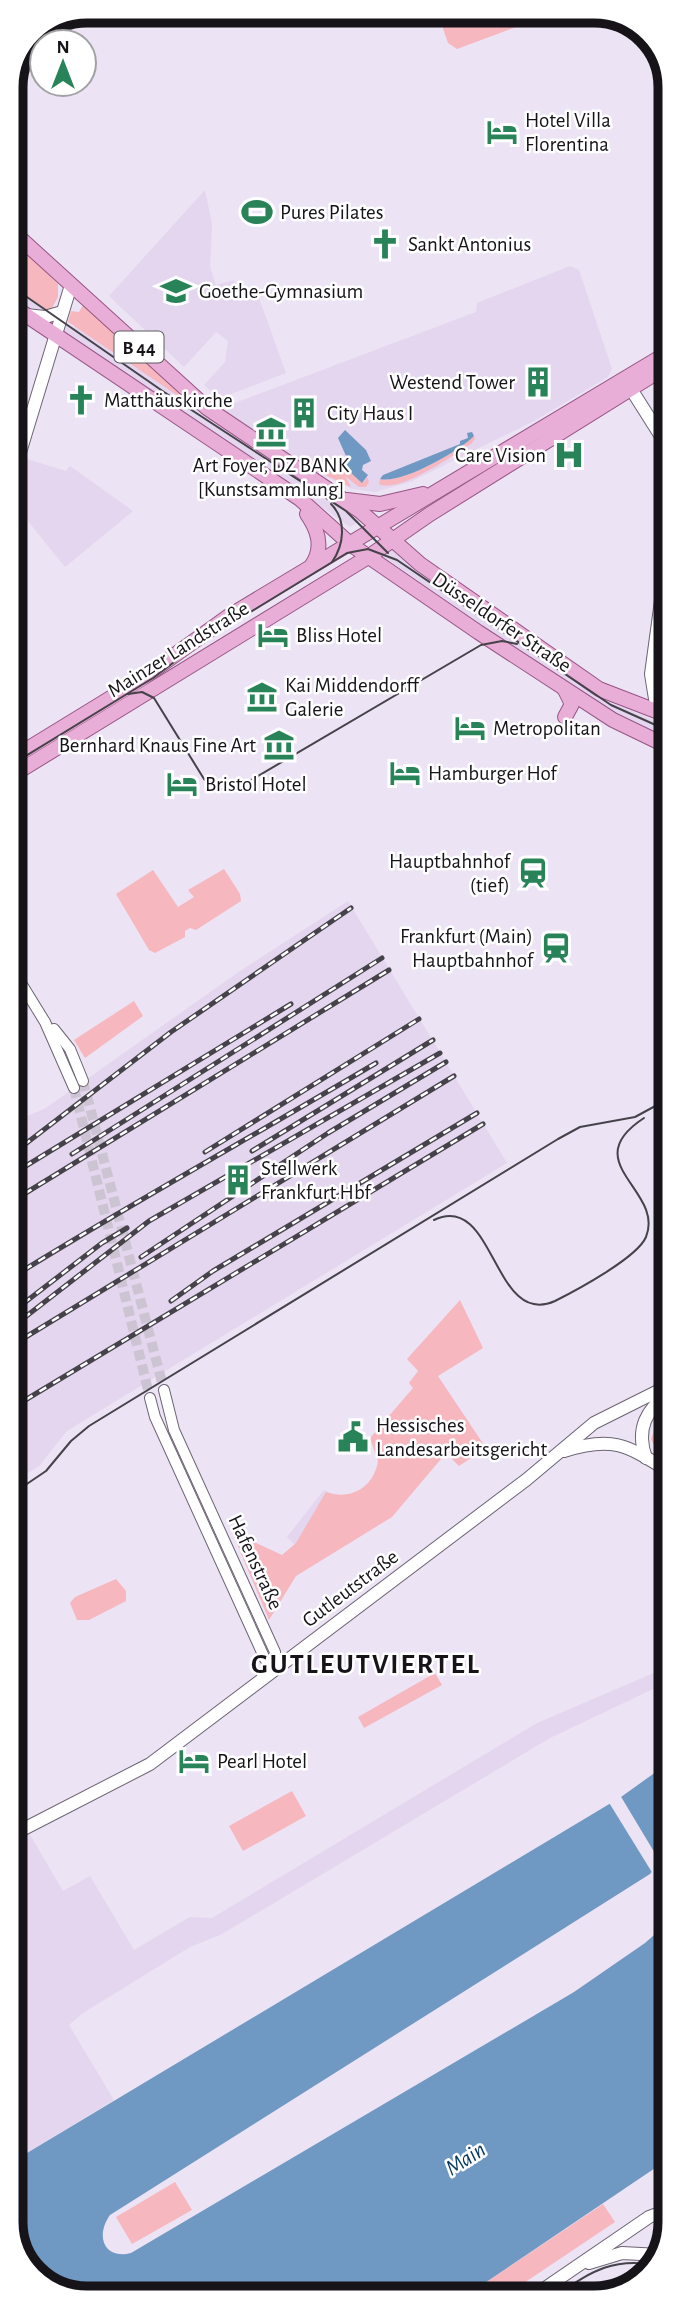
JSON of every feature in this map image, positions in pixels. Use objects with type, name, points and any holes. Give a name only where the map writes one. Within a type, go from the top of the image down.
[{"type":"main road","name":"B 44","points":[[23,241],[207,408],[339,498],[392,539]]},
{"type":"main road","points":[[23,442],[71,285]]},
{"type":"main road","points":[[25,315],[44,317],[62,312]]},
{"type":"main road","name":"B 44","points":[[25,315],[300,499],[356,541],[368,558]]},
{"type":"main road","points":[[379,528],[458,477],[658,359]]},
{"type":"main road","points":[[356,541],[392,539],[658,372]]},
{"type":"main road","points":[[631,389],[658,432]]},
{"type":"main road","points":[[339,498],[371,504],[397,502],[458,477]]},
{"type":"main road","points":[[300,499],[318,538],[319,552],[311,566]]},
{"type":"main road","name":"Mainzer Landstraße","points":[[23,752],[140,680],[229,616],[379,528]]},
{"type":"main road","name":"Mainzer Landstraße","points":[[23,769],[368,558],[392,539]]},
{"type":"main road","name":"Düsseldorfer Straße","points":[[392,539],[428,570],[599,688],[658,712]]},
{"type":"main road","name":"Düsseldorfer Straße","points":[[368,558],[613,720],[658,742]]},
{"type":"main road","points":[[658,623],[651,674],[658,703]]},
{"type":"main road","points":[[565,689],[572,704],[565,717]]},
{"type":"main road","name":"Gutleutstraße","points":[[23,1829],[150,1764],[594,1423],[658,1393]]},
{"type":"main road","points":[[646,1458],[641,1445],[642,1425],[658,1400]]},
{"type":"main road","points":[[557,1453],[589,1443],[613,1442],[658,1465]]},
{"type":"main road","points":[[549,2286],[649,2217],[658,2214]]},
{"type":"main road","points":[[643,2252],[633,2247],[632,2235],[658,2216]]},
{"type":"main road","points":[[579,2266],[610,2255],[650,2253]]},
{"type":"street","points":[[23,986],[45,1022],[70,1049],[78,1084]]},
{"type":"street","name":"Hafenstraße","points":[[164,1390],[174,1430],[275,1652],[275,1668]]},
{"type":"street","name":"Hafenstraße","points":[[150,1398],[155,1417],[265,1659],[275,1668]]},
{"type":"shaded area","points":[[441,23],[527,23],[457,49],[448,43]]},
{"type":"shaded area","name":"Goethe-Gymnasium","points":[[205,190],[212,224],[210,267],[216,285],[234,280],[242,300],[258,295],[286,373],[223,397],[214,394],[204,385],[225,362],[228,341],[216,332],[184,367],[109,296]]},
{"type":"shaded area","points":[[23,248],[58,284],[58,297],[48,311],[23,293]]},
{"type":"shaded area","points":[[570,266],[579,270],[612,369],[608,377],[534,421],[410,482],[375,492],[352,489],[307,468],[227,414],[227,406],[476,312],[477,303]]},
{"type":"shaded area","points":[[23,293],[74,328],[76,325],[362,520],[350,527],[223,437],[189,419],[23,304]]},
{"type":"shaded area","points":[[83,305],[218,421],[68,322],[71,311],[79,312]]},
{"type":"shaded area","points":[[474,436],[471,444],[426,472],[399,484],[379,484],[380,479],[402,477],[429,465]]},
{"type":"shaded area","points":[[27,459],[66,471],[70,466],[133,511],[65,567],[23,515],[23,474]]},
{"type":"shaded area","points":[[313,460],[335,474],[348,471],[364,482],[367,477],[369,482],[366,487],[359,487],[345,476],[351,487],[308,467]]},
{"type":"shaded area","points":[[395,547],[415,566],[609,700],[658,722],[658,738],[629,724],[379,557]]},
{"type":"shaded area","points":[[224,869],[240,894],[241,901],[196,930],[190,928],[185,931],[185,937],[155,953],[149,950],[116,894],[153,870],[178,907],[194,897],[188,890]]},
{"type":"shaded area","points":[[348,901],[507,1163],[75,1426],[66,1432],[39,1466],[23,1476],[23,1118],[46,1108],[240,971]]},
{"type":"shaded area","points":[[134,1001],[143,1016],[85,1058],[74,1040]]},
{"type":"shaded area","points":[[460,1300],[483,1348],[438,1376],[486,1448],[459,1466],[446,1453],[392,1517],[296,1576],[269,1620],[232,1532],[282,1555],[296,1543],[326,1492],[344,1495],[366,1485],[376,1470],[378,1461],[370,1438],[413,1388],[409,1383],[418,1371],[407,1359]]},
{"type":"shaded area","points":[[658,1420],[658,1453],[651,1439]]},
{"type":"shaded area","points":[[324,1490],[343,1499],[299,1549],[287,1537]]},
{"type":"shaded area","points":[[116,1579],[126,1591],[126,1601],[89,1620],[77,1620],[70,1603],[75,1597]]},
{"type":"shaded area","points":[[658,1671],[658,1687],[550,1738],[222,1934],[190,1947],[83,2013],[69,2025],[114,2100],[23,2155],[23,1830],[26,1828],[63,1891],[90,1876],[134,1950],[190,1917],[212,1918],[537,1723]]},
{"type":"shaded area","points":[[435,1673],[442,1685],[364,1728],[358,1717]]},
{"type":"shaded area","points":[[292,1791],[306,1816],[243,1851],[229,1826]]},
{"type":"shaded area","points":[[175,2182],[192,2210],[132,2244],[116,2217]]},
{"type":"shaded area","points":[[603,2204],[615,2222],[519,2286],[480,2286]]},
{"type":"water","points":[[345,430],[366,450],[371,461],[363,465],[362,470],[368,475],[362,483],[349,471],[335,474],[314,463],[344,463],[346,456],[338,438]]},
{"type":"water","points":[[472,432],[474,436],[443,458],[402,477],[380,479],[383,475],[460,444],[460,441],[468,438],[467,433]]},
{"type":"water","name":"Main","points":[[658,1770],[658,1863],[650,1874],[110,2215],[105,2223],[103,2238],[109,2250],[114,2253],[131,2253],[574,1992],[658,1932],[658,2166],[480,2286],[82,2286],[51,2276],[39,2265],[31,2254],[24,2235],[23,2155],[621,1797]]},
{"type":"pier","points":[[620,1795],[658,1858],[658,1869],[653,1874],[608,1801]]},
{"type":"tunnel","points":[[83,1081],[164,1390]]},
{"type":"tunnel","points":[[74,1088],[150,1398]]},
{"type":"tram line","points":[[23,294],[164,392],[346,511],[388,553]]},
{"type":"tram line","points":[[331,504],[342,525],[339,548],[332,562]]},
{"type":"tram line","points":[[23,758],[153,678],[198,644],[347,553],[368,549],[397,560],[611,705],[658,726]]},
{"type":"tram line","points":[[128,694],[142,692],[154,698],[204,779],[217,788],[230,789],[241,786],[481,645],[502,641],[517,644]]},
{"type":"tram line","points":[[23,1487],[46,1471],[71,1441],[89,1426],[558,1139],[580,1127],[635,1117],[658,1105]]},
{"type":"tram line","points":[[434,1220],[454,1216],[470,1224],[519,1296],[535,1304],[555,1301],[619,1264],[646,1237],[649,1220],[644,1205],[619,1163],[618,1149],[625,1134],[644,1118]]},
{"type":"tram line","points":[[571,2286],[590,2274],[613,2265],[643,2263]]},
{"type":"railway","points":[[23,1146],[171,1032],[351,908]]},
{"type":"railway","points":[[72,1154],[382,958]]},
{"type":"railway","points":[[23,1195],[389,970]]},
{"type":"railway","points":[[23,1168],[291,1004]]},
{"type":"railway","points":[[205,1152],[419,1019]]},
{"type":"railway","points":[[252,1151],[433,1040]]},
{"type":"railway","points":[[23,1319],[149,1221],[440,1053]]},
{"type":"railway","points":[[141,1257],[328,1133],[446,1062]]},
{"type":"railway","points":[[23,1271],[376,1063]]},
{"type":"railway","points":[[23,1339],[454,1076]]},
{"type":"railway","points":[[171,1301],[213,1271],[477,1113]]},
{"type":"railway","points":[[23,1401],[483,1124]]},
{"type":"railway","points":[[23,1304],[102,1243],[127,1228]]},
{"type":"place","name":"Hotel Villa Florentina","points":[[502,132]]},
{"type":"place","name":"Pures Pilates","points":[[257,212]]},
{"type":"place","name":"Sankt Antonius","points":[[385,244]]},
{"type":"place","name":"Goethe-Gymnasium","points":[[176,291]]},
{"type":"place","name":"Westend Tower","points":[[538,382]]},
{"type":"place","name":"Matthäuskirche","points":[[81,400]]},
{"type":"place","name":"City Haus I","points":[[304,413]]},
{"type":"place","name":"Art Foyer, DZ BANK [Kunstsammlung]","points":[[271,432]]},
{"type":"place","name":"Care Vision","points":[[569,455]]},
{"type":"place","name":"Bliss Hotel","points":[[273,635]]},
{"type":"place","name":"Kai Middendorff Galerie","points":[[262,697]]},
{"type":"place","name":"Metropolitan","points":[[470,728]]},
{"type":"place","name":"Bernhard Knaus Fine Art","points":[[279,745]]},
{"type":"place","name":"Hamburger Hof","points":[[405,773]]},
{"type":"place","name":"Bristol Hotel","points":[[182,784]]},
{"type":"place","name":"Hauptbahnhof (tief)","points":[[533,873]]},
{"type":"place","name":"Frankfurt (Main) Hauptbahnhof","points":[[556,948]]},
{"type":"place","name":"Stellwerk Frankfurt Hbf","points":[[238,1180]]},
{"type":"place","name":"Hessisches Landesarbeitsgericht","points":[[353,1437]]},
{"type":"place","name":"Pearl Hotel","points":[[194,1761]]},
{"type":"district","name":"GUTLEUTVIERTEL","points":[[366,1663]]}]
